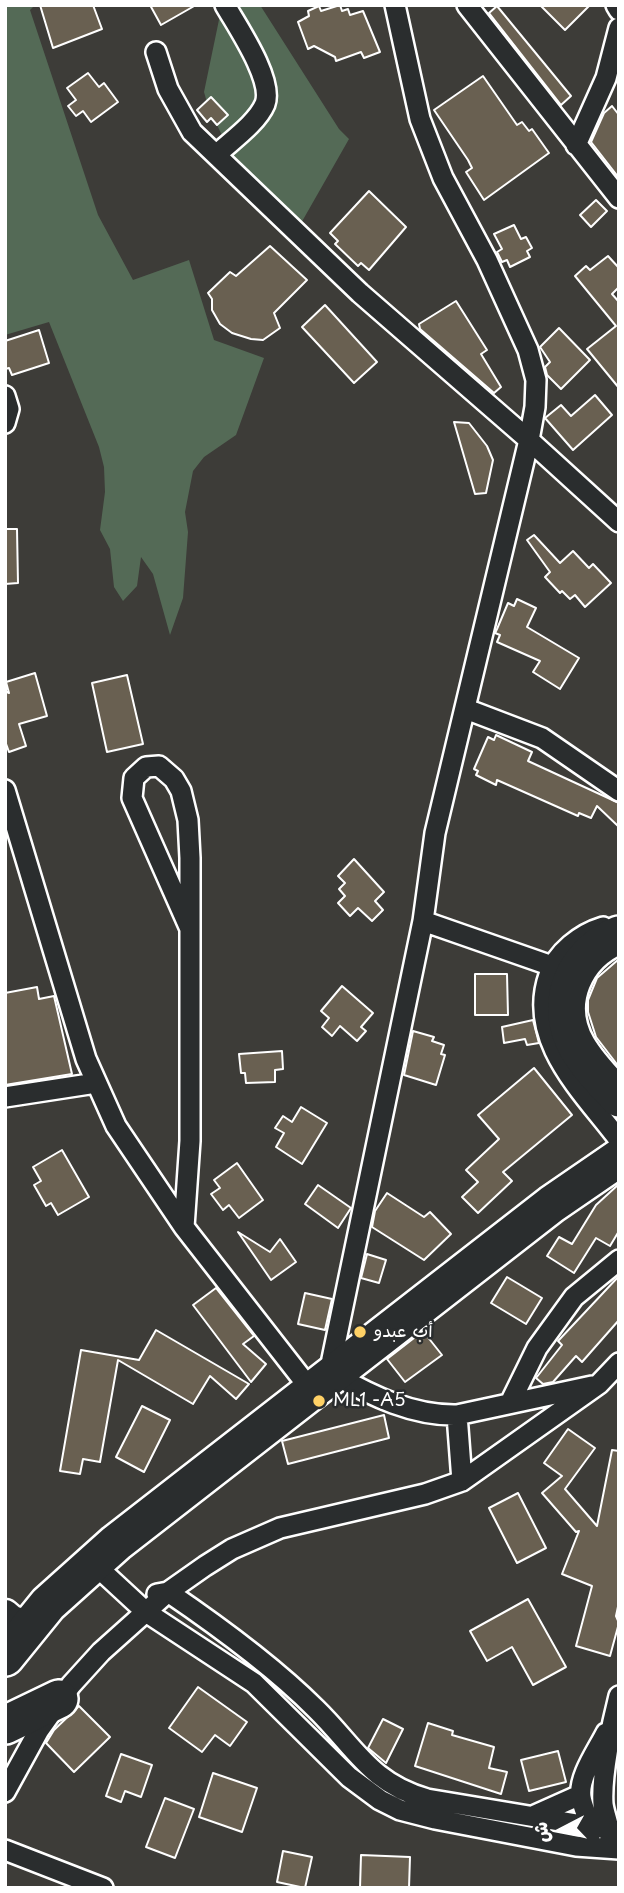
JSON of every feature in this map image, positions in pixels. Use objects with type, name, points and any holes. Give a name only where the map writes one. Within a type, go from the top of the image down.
[{"type":"highway","points":[[609,936],[571,979],[567,1019],[571,1034],[589,1064],[619,1098]]},
{"type":"highway","points":[[13,1622],[93,1563],[243,1443],[447,1267],[619,1141]]},
{"type":"highway","points":[[5,1657],[13,1622],[45,1586],[95,1544],[552,1204],[619,1158]]},
{"type":"highway","points":[[5,1725],[59,1699]]},
{"type":"street","points":[[216,155],[256,117],[265,103],[265,89],[257,64],[225,5]]},
{"type":"street","points":[[324,1372],[423,921],[435,832],[535,407],[536,380],[528,350],[487,260],[443,178],[420,119],[396,5]]},
{"type":"street","points":[[467,5],[619,198]]},
{"type":"street","points":[[616,5],[619,10]]},
{"type":"street","points":[[576,145],[612,83],[619,29]]},
{"type":"street","points":[[156,52],[168,89],[192,132],[360,293],[619,522]]},
{"type":"street","points":[[5,396],[9,409],[5,423]]},
{"type":"street","points":[[466,709],[542,738],[619,791]]},
{"type":"street","points":[[184,1227],[190,1141],[190,929],[190,858],[188,820],[181,791],[167,771],[159,766],[146,767],[134,778],[132,798],[190,929]]},
{"type":"street","points":[[5,790],[96,1083],[130,1150],[184,1227],[324,1372],[362,1391],[420,1413],[457,1415],[510,1401],[609,1383]]},
{"type":"street","points":[[423,921],[552,966]]},
{"type":"street","points":[[609,936],[599,928],[574,942],[552,966],[544,996],[546,1034],[555,1053],[619,1141]]},
{"type":"street","points":[[5,1097],[96,1083]]},
{"type":"street","points":[[510,1401],[537,1348],[575,1297],[619,1260]]},
{"type":"street","points":[[5,1792],[59,1699],[101,1652],[168,1592],[232,1549],[269,1532],[425,1494],[462,1481],[609,1383],[619,1363]]},
{"type":"street","points":[[457,1415],[462,1481]]},
{"type":"street","points":[[93,1563],[146,1612],[254,1683],[349,1777],[380,1800],[400,1810],[435,1819],[589,1847],[614,1849],[603,1804],[612,1723],[619,1696]]},
{"type":"street","points":[[130,1599],[168,1592],[212,1622],[316,1708],[365,1765],[388,1784],[427,1799],[607,1829]]},
{"type":"street","points":[[580,1795],[586,1771],[612,1723]]},
{"type":"street","points":[[533,1816],[580,1795]]},
{"type":"street","points":[[580,1795],[607,1829]]},
{"type":"street","points":[[589,1847],[607,1829]]},
{"type":"street","points":[[5,1850],[103,1888]]},
{"type":"green space","points":[[5,5],[35,5],[30,10],[98,215],[133,280],[189,260],[214,340],[264,358],[236,435],[204,457],[193,471],[185,512],[188,532],[183,598],[170,635],[153,574],[141,557],[137,586],[123,601],[114,587],[110,549],[100,530],[105,492],[104,467],[99,447],[49,322],[5,335]]},
{"type":"green space","points":[[215,5],[260,5],[339,129],[349,139],[296,232],[271,192],[237,167],[208,106],[204,92],[220,15]]},
{"type":"building","points":[[40,5],[93,5],[102,29],[53,48]]},
{"type":"building","points":[[150,5],[196,5],[161,25]]},
{"type":"building","points":[[340,5],[342,11],[348,9],[350,15],[363,11],[380,52],[364,58],[361,52],[336,61],[335,57],[314,46],[308,49],[298,22],[309,16],[308,11],[319,6],[321,11]]},
{"type":"building","points":[[540,5],[590,5],[565,30]]},
{"type":"building","points":[[497,6],[571,96],[561,105],[489,13]]},
{"type":"building","points":[[88,73],[99,87],[104,83],[118,102],[91,122],[83,111],[76,116],[68,106],[76,100],[67,88]]},
{"type":"building","points":[[483,76],[517,125],[522,122],[529,131],[532,129],[549,153],[484,200],[466,172],[472,168],[468,160],[434,110]]},
{"type":"building","points":[[211,97],[228,115],[217,125],[211,118],[207,122],[197,110]]},
{"type":"building","points":[[612,106],[619,115],[619,178],[591,142],[604,113]]},
{"type":"building","points":[[369,191],[406,227],[369,270],[361,263],[358,266],[335,244],[338,241],[330,233]]},
{"type":"building","points":[[596,200],[607,211],[591,227],[580,215]]},
{"type":"building","points":[[514,225],[521,239],[526,237],[532,248],[527,251],[530,257],[510,267],[507,260],[502,262],[497,252],[502,249],[494,234]]},
{"type":"building","points":[[270,246],[307,280],[274,313],[280,328],[263,340],[232,333],[220,324],[212,310],[212,299],[208,293],[230,272],[236,276]]},
{"type":"building","points":[[608,256],[619,268],[619,287],[612,294],[619,302],[619,388],[587,349],[616,326],[575,276],[586,266],[590,270]]},
{"type":"building","points":[[456,301],[487,350],[481,354],[501,387],[494,393],[420,329],[419,324]]},
{"type":"building","points":[[325,305],[377,362],[354,383],[302,327]]},
{"type":"building","points":[[559,328],[590,360],[561,389],[547,375],[545,367],[550,362],[540,347]]},
{"type":"building","points":[[39,330],[49,363],[12,375],[9,368],[5,369],[5,341]]},
{"type":"building","points":[[595,395],[612,415],[573,450],[545,418],[561,405],[571,416]]},
{"type":"building","points":[[454,422],[469,423],[487,446],[493,460],[486,493],[475,494]]},
{"type":"building","points":[[5,529],[17,529],[18,583],[5,584]]},
{"type":"building","points":[[534,535],[560,563],[573,551],[589,568],[593,564],[611,583],[585,607],[575,595],[570,599],[562,591],[560,593],[545,577],[550,572],[527,540]]},
{"type":"building","points":[[517,599],[536,608],[527,627],[579,658],[560,689],[533,672],[540,661],[497,642],[500,635],[495,633],[508,603],[514,606]]},
{"type":"building","points":[[35,673],[47,716],[19,724],[26,746],[9,752],[5,741],[5,691],[9,693],[6,682]]},
{"type":"building","points":[[127,675],[143,744],[107,752],[92,683]]},
{"type":"building","points":[[496,735],[532,752],[528,761],[619,803],[619,827],[597,806],[591,818],[579,813],[578,816],[497,780],[496,785],[476,775],[478,771],[474,769],[488,737],[494,740]]},
{"type":"building","points":[[354,859],[384,892],[375,901],[383,910],[372,921],[358,908],[350,916],[338,903],[345,896],[339,889],[345,883],[338,876]]},
{"type":"building","points":[[619,959],[619,1067],[596,1037],[588,1012],[588,1000],[597,978]]},
{"type":"building","points":[[475,974],[507,974],[508,1015],[475,1015]]},
{"type":"building","points":[[342,986],[373,1013],[361,1027],[366,1031],[357,1041],[340,1026],[332,1036],[322,1027],[329,1018],[321,1011]]},
{"type":"building","points":[[37,987],[39,999],[54,996],[72,1074],[5,1085],[5,993]]},
{"type":"building","points":[[533,1020],[539,1043],[527,1045],[525,1039],[504,1043],[502,1027]]},
{"type":"building","points":[[413,1031],[434,1037],[432,1041],[444,1045],[441,1054],[445,1055],[436,1085],[404,1075]]},
{"type":"building","points":[[282,1051],[283,1069],[275,1070],[275,1082],[246,1083],[245,1073],[241,1073],[239,1054]]},
{"type":"building","points":[[534,1068],[572,1115],[503,1172],[512,1181],[478,1213],[462,1197],[478,1182],[466,1170],[499,1139],[478,1115]]},
{"type":"building","points":[[301,1107],[327,1123],[302,1164],[276,1147],[284,1133],[275,1128],[283,1116],[292,1122]]},
{"type":"building","points":[[62,1150],[89,1197],[58,1215],[51,1203],[46,1206],[34,1185],[41,1181],[33,1167]]},
{"type":"building","points":[[237,1163],[263,1200],[239,1218],[229,1205],[223,1210],[211,1194],[220,1188],[214,1180]]},
{"type":"building","points":[[619,1184],[619,1231],[610,1246],[596,1238],[574,1273],[547,1256],[559,1237],[572,1244],[596,1205]]},
{"type":"building","points":[[318,1185],[351,1208],[338,1228],[305,1204]]},
{"type":"building","points":[[387,1193],[424,1217],[430,1212],[451,1234],[424,1260],[372,1227],[375,1211]]},
{"type":"building","points":[[238,1232],[270,1252],[280,1239],[296,1262],[271,1280]]},
{"type":"building","points":[[367,1254],[386,1260],[379,1283],[361,1278]]},
{"type":"building","points":[[619,1276],[619,1320],[582,1362],[576,1356],[553,1382],[543,1384],[536,1378],[562,1345],[558,1341]]},
{"type":"building","points":[[507,1277],[542,1298],[526,1324],[491,1303]]},
{"type":"building","points":[[216,1288],[254,1336],[243,1344],[266,1364],[251,1382],[193,1305]]},
{"type":"building","points":[[305,1293],[332,1299],[325,1330],[298,1324]]},
{"type":"building","points":[[156,1330],[249,1384],[236,1399],[210,1376],[193,1404],[118,1360],[100,1462],[83,1459],[80,1474],[60,1471],[81,1350],[139,1360]]},
{"type":"building","points":[[423,1331],[442,1355],[405,1382],[387,1359]]},
{"type":"building","points":[[142,1406],[170,1420],[144,1472],[116,1457]]},
{"type":"building","points":[[384,1415],[389,1438],[288,1464],[282,1441]]},
{"type":"building","points":[[568,1429],[595,1448],[565,1489],[597,1526],[612,1450],[619,1451],[619,1602],[616,1616],[619,1623],[610,1656],[576,1646],[592,1586],[562,1574],[579,1531],[576,1532],[542,1493],[562,1476],[544,1463]]},
{"type":"building","points":[[518,1493],[546,1548],[517,1563],[489,1508]]},
{"type":"building","points":[[528,1599],[566,1667],[533,1685],[512,1647],[487,1661],[470,1631]]},
{"type":"building","points":[[198,1687],[247,1722],[230,1746],[215,1735],[202,1752],[169,1728]]},
{"type":"building","points":[[79,1706],[110,1737],[74,1772],[46,1743],[54,1730]]},
{"type":"building","points":[[383,1719],[403,1729],[386,1763],[368,1748]]},
{"type":"building","points":[[428,1723],[453,1731],[452,1735],[494,1747],[489,1768],[507,1772],[501,1794],[415,1766]]},
{"type":"building","points":[[558,1751],[566,1782],[529,1791],[521,1760]]},
{"type":"building","points":[[121,1754],[152,1765],[141,1797],[125,1791],[121,1802],[106,1796]]},
{"type":"building","points":[[213,1773],[257,1788],[242,1832],[199,1817]]},
{"type":"building","points":[[165,1798],[194,1809],[175,1858],[146,1847]]},
{"type":"building","points":[[283,1851],[312,1857],[305,1888],[277,1882]]},
{"type":"building","points":[[361,1855],[410,1857],[409,1888],[360,1888]]},
{"type":"place","name":"أب عبدو","points":[[360,1332]]},
{"type":"place","name":"ML1 -A5","points":[[319,1401]]}]
